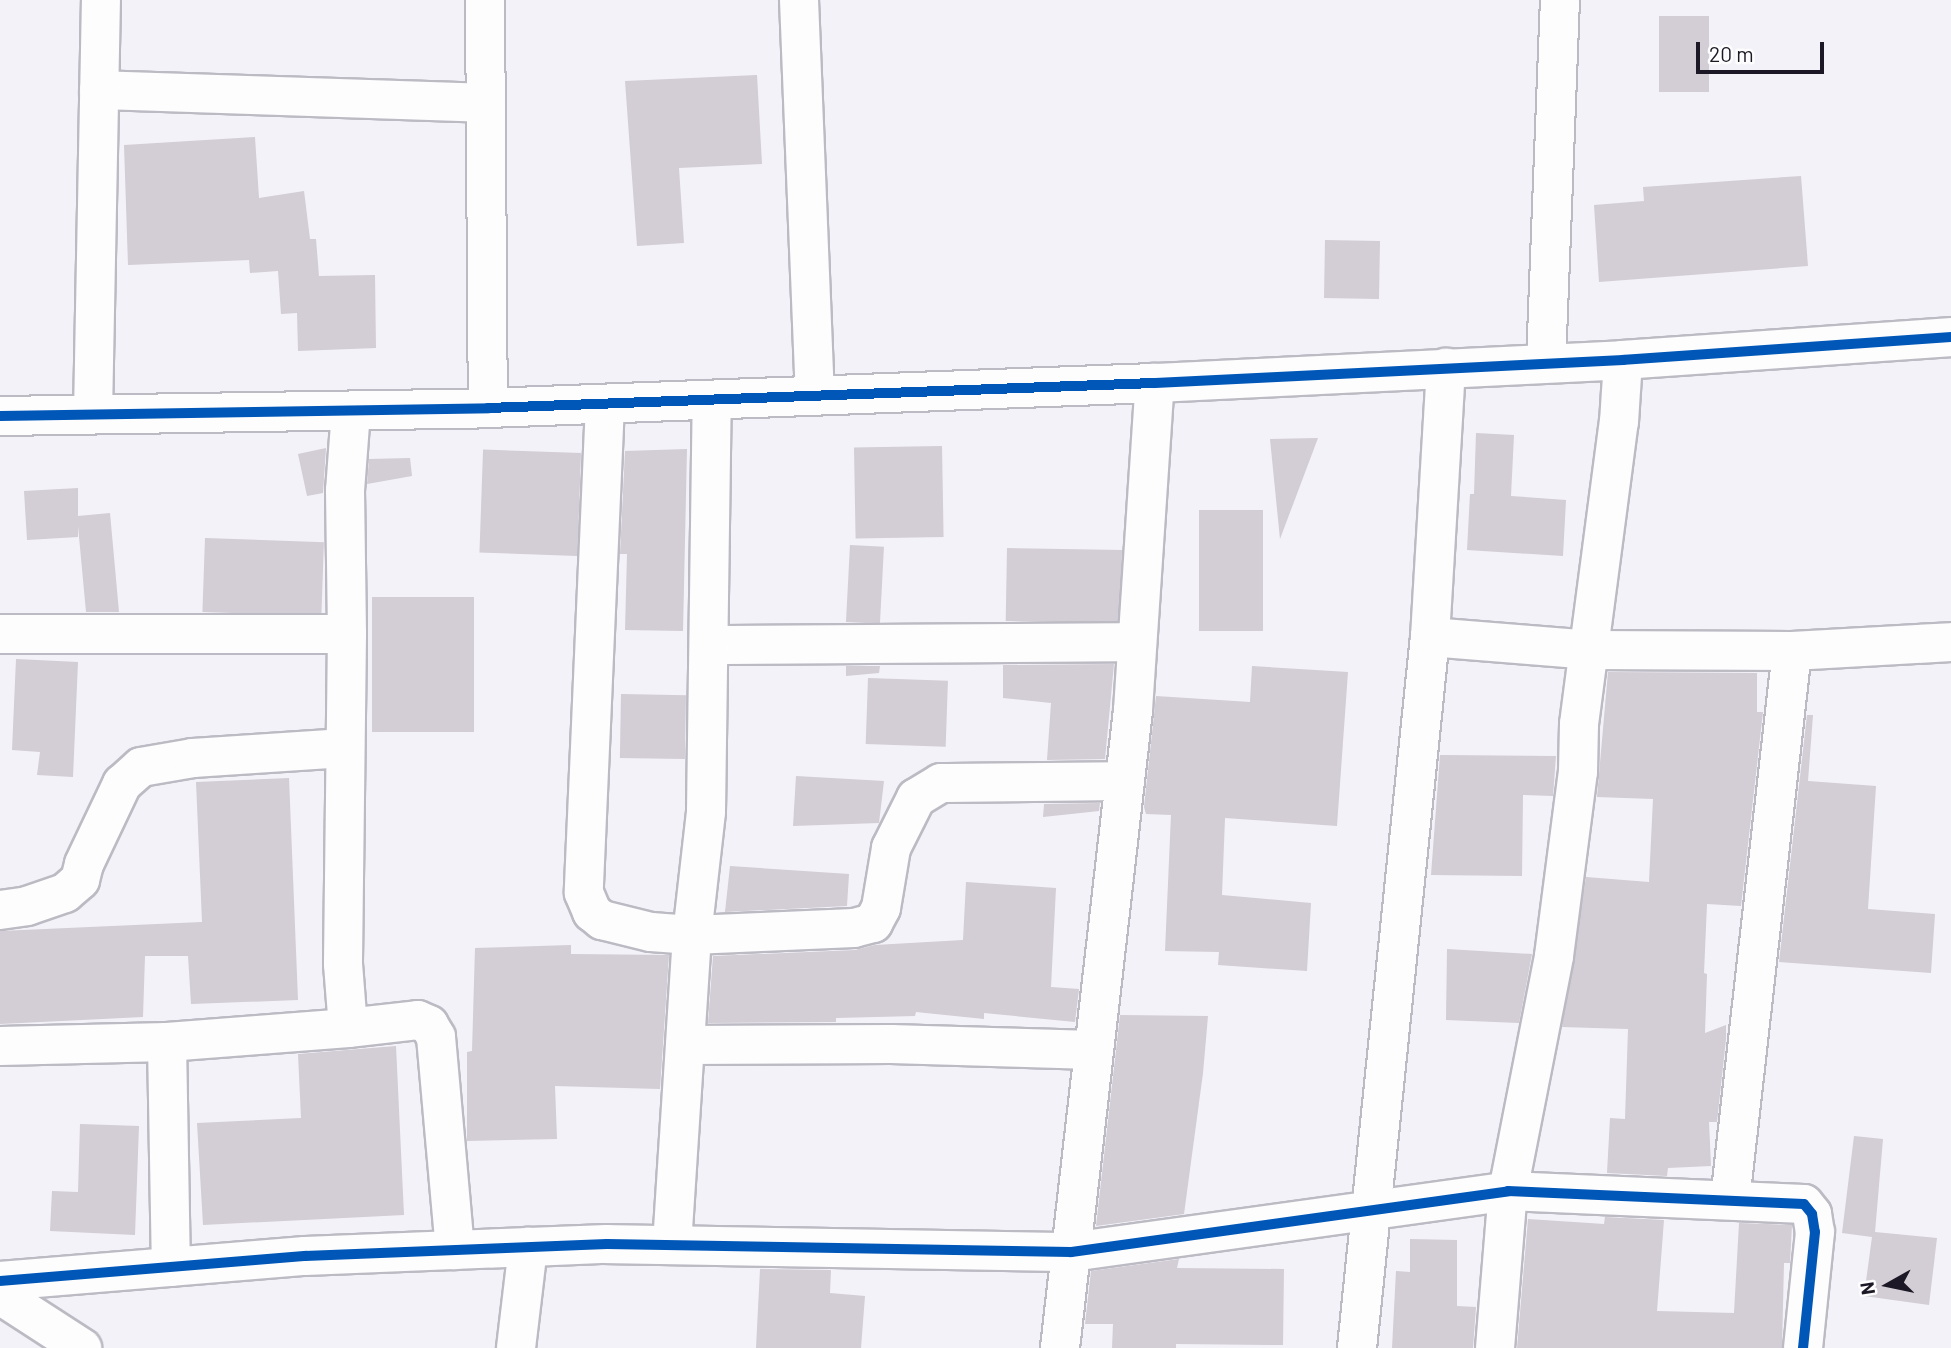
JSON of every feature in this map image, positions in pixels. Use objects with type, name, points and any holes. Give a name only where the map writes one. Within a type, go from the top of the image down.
[{"type":"street","points":[[93,414],[101,0]]},
{"type":"street","points":[[485,0],[488,408]]},
{"type":"street","points":[[799,0],[815,396]]},
{"type":"street","points":[[1546,363],[1560,0]]},
{"type":"street","points":[[99,90],[486,103]]},
{"type":"street","points":[[0,416],[488,408],[1155,383],[1623,360],[1951,337]]},
{"type":"street","points":[[1495,1348],[1508,1191],[1554,956],[1619,422],[1623,360]]},
{"type":"street","points":[[1357,1348],[1430,637],[1446,367]]},
{"type":"street","points":[[1060,1348],[1125,781],[1155,383]]},
{"type":"street","points":[[672,1245],[692,935],[706,812],[712,400]]},
{"type":"street","points":[[605,404],[584,893],[592,912],[602,920],[651,932],[692,935],[855,928],[873,923],[881,908],[891,848],[916,797],[941,783],[1125,781]]},
{"type":"street","points":[[348,1028],[343,951],[347,634],[345,490],[351,411]]},
{"type":"street","points":[[0,634],[347,634]]},
{"type":"street","points":[[1430,637],[1591,650],[1792,650],[1951,642]]},
{"type":"street","points":[[709,645],[1137,642]]},
{"type":"street","points":[[1730,1200],[1792,650]]},
{"type":"street","points":[[0,910],[27,906],[65,893],[80,880],[122,784],[141,768],[193,758],[345,748]]},
{"type":"street","points":[[0,1046],[167,1042],[418,1020],[429,1025],[436,1037],[455,1250]]},
{"type":"street","points":[[167,1042],[171,1267]]},
{"type":"street","points":[[685,1045],[891,1044],[1093,1050]]},
{"type":"street","points":[[0,1281],[305,1256],[528,1247],[672,1245],[1070,1252],[1508,1191],[1804,1204],[1812,1214],[1815,1232],[1803,1348]]},
{"type":"street","points":[[516,1348],[528,1247]]},
{"type":"street","points":[[0,1295],[82,1348]]},
{"type":"building","points":[[1659,16],[1709,16],[1709,92],[1659,92]]},
{"type":"building","points":[[757,75],[762,164],[679,168],[684,243],[637,246],[625,81]]},
{"type":"building","points":[[255,137],[259,198],[304,191],[310,239],[316,239],[319,276],[375,275],[376,348],[298,351],[297,313],[281,314],[278,271],[250,273],[249,260],[128,265],[124,145]]},
{"type":"building","points":[[1801,176],[1808,266],[1599,282],[1594,205],[1644,201],[1643,187]]},
{"type":"building","points":[[1325,240],[1380,241],[1379,299],[1324,298]]},
{"type":"building","points":[[1476,433],[1514,435],[1511,496],[1566,500],[1563,556],[1467,550],[1470,494],[1474,494]]},
{"type":"building","points":[[1318,438],[1280,539],[1270,439]]},
{"type":"building","points":[[942,446],[944,537],[856,539],[854,448]]},
{"type":"building","points":[[326,448],[323,493],[307,496],[298,454]]},
{"type":"building","points":[[687,449],[683,631],[625,630],[627,554],[620,554],[625,451]]},
{"type":"building","points":[[483,450],[581,453],[577,556],[479,553]]},
{"type":"building","points":[[410,458],[412,476],[367,484],[369,459]]},
{"type":"building","points":[[78,488],[78,516],[110,513],[119,612],[86,612],[78,526],[78,537],[27,540],[24,491]]},
{"type":"building","points":[[1199,510],[1263,510],[1263,631],[1199,631]]},
{"type":"building","points":[[205,538],[324,542],[321,616],[202,612]]},
{"type":"building","points":[[850,545],[884,547],[880,624],[846,622]]},
{"type":"building","points":[[1007,548],[1122,550],[1121,623],[1006,621]]},
{"type":"building","points":[[372,597],[474,597],[474,732],[372,732]]},
{"type":"building","points":[[16,659],[78,662],[73,777],[37,775],[40,752],[12,750]]},
{"type":"building","points":[[1114,664],[1105,759],[1047,760],[1051,703],[1003,698],[1003,665]]},
{"type":"building","points":[[846,666],[880,666],[879,673],[846,676]]},
{"type":"building","points":[[1252,666],[1348,672],[1337,826],[1225,818],[1222,895],[1311,903],[1307,971],[1218,965],[1219,952],[1165,951],[1171,815],[1146,814],[1144,807],[1156,696],[1250,702]]},
{"type":"building","points":[[1608,672],[1757,673],[1757,712],[1763,712],[1741,906],[1707,904],[1705,1033],[1726,1025],[1717,1122],[1709,1122],[1711,1166],[1668,1168],[1667,1176],[1607,1173],[1610,1118],[1625,1119],[1628,1029],[1562,1027],[1586,877],[1649,882],[1653,799],[1597,797]]},
{"type":"building","points":[[868,678],[948,681],[946,747],[866,744]]},
{"type":"building","points":[[621,694],[686,695],[685,759],[620,758]]},
{"type":"building","points":[[1807,715],[1813,715],[1808,781],[1876,786],[1868,909],[1935,914],[1931,973],[1779,962]]},
{"type":"building","points":[[1440,755],[1556,756],[1553,796],[1523,795],[1522,876],[1431,875]]},
{"type":"building","points":[[796,776],[884,781],[879,823],[793,826]]},
{"type":"building","points":[[289,778],[298,1000],[191,1004],[188,956],[145,956],[143,1017],[0,1024],[0,931],[202,922],[196,782]]},
{"type":"building","points":[[1100,803],[1099,811],[1043,817],[1044,804]]},
{"type":"building","points":[[730,866],[849,874],[847,906],[725,912]]},
{"type":"building","points":[[966,882],[1056,888],[1051,987],[1079,989],[1075,1022],[984,1013],[984,1019],[916,1012],[915,1016],[836,1018],[836,1022],[708,1023],[713,956],[855,950],[875,945],[963,940]]},
{"type":"building","points":[[571,945],[571,954],[669,955],[660,1089],[555,1086],[557,1139],[467,1141],[467,1052],[472,1051],[475,948]]},
{"type":"building","points":[[1447,949],[1532,954],[1519,1023],[1446,1020]]},
{"type":"building","points":[[1120,1015],[1208,1016],[1203,1073],[1184,1214],[1096,1226]]},
{"type":"building","points":[[396,1046],[404,1215],[203,1225],[197,1123],[301,1118],[298,1054]]},
{"type":"building","points":[[80,1124],[139,1126],[135,1235],[50,1231],[52,1191],[78,1192]]},
{"type":"building","points":[[1854,1136],[1883,1139],[1875,1232],[1937,1238],[1929,1305],[1864,1296],[1872,1237],[1842,1233]]},
{"type":"building","points":[[1605,1217],[1664,1220],[1657,1311],[1734,1313],[1739,1223],[1792,1225],[1790,1263],[1784,1263],[1782,1348],[1517,1348],[1528,1219],[1604,1224]]},
{"type":"building","points":[[1410,1239],[1457,1240],[1457,1306],[1476,1307],[1473,1348],[1392,1348],[1396,1271],[1410,1272]]},
{"type":"building","points":[[1179,1259],[1177,1268],[1284,1269],[1283,1345],[1176,1344],[1176,1348],[1112,1348],[1113,1324],[1085,1324],[1091,1271]]},
{"type":"building","points":[[760,1269],[831,1270],[830,1293],[865,1296],[861,1348],[756,1348]]},
{"type":"cycle path","points":[[0,416],[488,408],[1155,383],[1623,360],[1951,337]]},
{"type":"cycle path","points":[[0,1281],[305,1256],[607,1244],[1071,1252],[1508,1191],[1804,1204],[1812,1214],[1815,1232],[1803,1348]]}]
